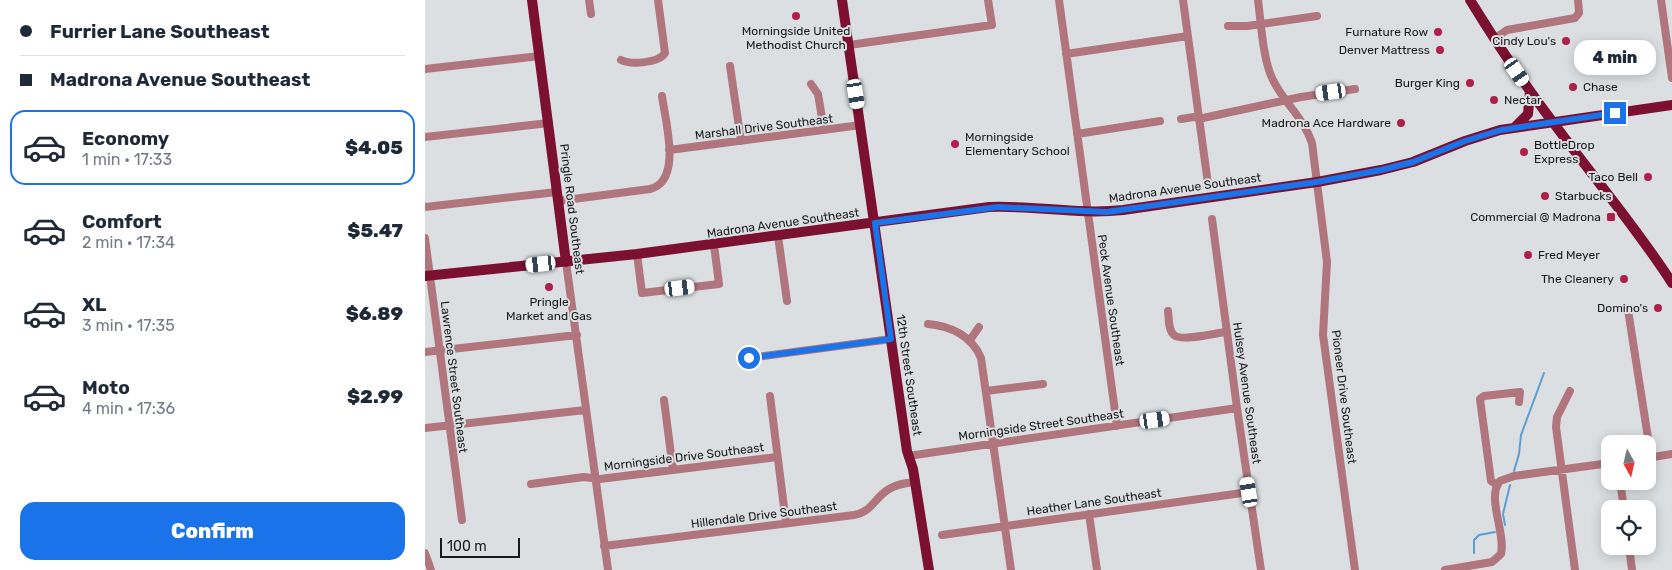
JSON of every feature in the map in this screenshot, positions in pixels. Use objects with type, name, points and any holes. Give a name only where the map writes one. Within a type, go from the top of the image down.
[{"type":"main road","name":"Pringle Road Southeast","points":[[532,0],[566,262]]},
{"type":"main road","name":"12th Street Southeast","points":[[842,0],[908,456],[908,470],[913,482],[929,570]]},
{"type":"main road","points":[[1470,0],[1530,91],[1636,230],[1671,281]]},
{"type":"main road","points":[[1515,128],[1527,114],[1530,91]]},
{"type":"main road","name":"Madrona Avenue Southeast","points":[[427,276],[714,245],[998,207],[1088,212],[1123,210],[1317,182],[1406,164],[1471,139],[1515,128],[1672,105]]},
{"type":"main road","name":"12th Street Southeast","points":[[913,482],[924,570]]},
{"type":"street","points":[[589,0],[591,14]]},
{"type":"street","points":[[621,60],[629,63],[659,60],[664,56],[657,0]]},
{"type":"street","points":[[849,45],[992,25],[988,0]]},
{"type":"street","name":"Peck Avenue Southeast","points":[[1059,0],[1117,426]]},
{"type":"street","points":[[1183,0],[1208,184]]},
{"type":"street","name":"Pioneer Drive Southeast","points":[[1258,0],[1270,74],[1278,90],[1288,101],[1309,134],[1327,262],[1323,335],[1355,570]]},
{"type":"street","points":[[1494,38],[1507,30],[1571,20],[1579,13],[1578,0]]},
{"type":"street","points":[[1661,0],[1672,78]]},
{"type":"street","points":[[1228,26],[1262,24],[1317,16]]},
{"type":"street","points":[[1066,54],[1188,36]]},
{"type":"street","points":[[425,68],[540,56]]},
{"type":"street","points":[[730,66],[741,141]]},
{"type":"street","points":[[811,84],[818,94],[824,130]]},
{"type":"street","points":[[1181,119],[1213,116],[1301,97],[1355,89]]},
{"type":"street","points":[[425,207],[650,189],[662,183],[667,174],[670,160],[661,96]]},
{"type":"street","points":[[1077,134],[1160,121]]},
{"type":"street","points":[[425,137],[549,123]]},
{"type":"street","name":"Marshall Drive Southeast","points":[[669,150],[861,125]]},
{"type":"street","name":"Hulsey Avenue Southeast","points":[[1212,219],[1261,570]]},
{"type":"street","points":[[778,236],[787,301]]},
{"type":"street","name":"Lawrence Street Southeast","points":[[425,238],[427,276],[440,350],[461,520]]},
{"type":"street","points":[[637,254],[642,293],[719,284],[714,245]]},
{"type":"street","name":"Pringle Road Southeast","points":[[566,262],[608,570]]},
{"type":"street","points":[[1629,310],[1646,435]]},
{"type":"street","points":[[1168,311],[1171,329],[1173,334],[1177,336],[1185,338],[1227,332]]},
{"type":"street","points":[[928,324],[953,329],[971,340],[981,358],[1011,570]]},
{"type":"street","points":[[971,340],[979,327]]},
{"type":"street","points":[[425,352],[577,335]]},
{"type":"street","points":[[749,358],[891,339]]},
{"type":"street","points":[[986,391],[1043,384]]},
{"type":"street","points":[[1570,391],[1557,417],[1557,439],[1575,570]]},
{"type":"street","points":[[1497,485],[1491,481],[1480,399],[1484,396],[1520,392],[1519,402]]},
{"type":"street","points":[[770,396],[786,523]]},
{"type":"street","points":[[664,400],[673,470]]},
{"type":"street","name":"Morningside Street Southeast","points":[[908,456],[1237,408]]},
{"type":"street","points":[[425,428],[585,410]]},
{"type":"street","points":[[1656,457],[1672,454]]},
{"type":"street","name":"Morningside Drive Southeast","points":[[531,484],[584,477],[600,479],[777,457]]},
{"type":"street","points":[[1445,570],[1492,562],[1501,554],[1501,536],[1495,492],[1497,485],[1505,478],[1601,464]]},
{"type":"street","name":"Hillendale Drive Southeast","points":[[604,546],[863,514],[889,489],[913,482]]},
{"type":"street","name":"Heather Lane Southeast","points":[[942,535],[1249,492]]},
{"type":"street","points":[[1089,514],[1097,570]]},
{"type":"street","points":[[425,553],[431,570]]},
{"type":"street","points":[[1630,555],[1632,570]]},
{"type":"waterway","points":[[1514,471],[1519,454],[1521,435],[1544,373]]},
{"type":"waterway","points":[[1505,525],[1503,514],[1510,485]]},
{"type":"waterway","points":[[1474,553],[1474,540],[1479,535],[1495,532]]},
{"type":"place","name":"Morningside United Methodist Church","points":[[796,16]]},
{"type":"place","name":"Furnature Row","points":[[1438,32]]},
{"type":"place","name":"Cindy Lou's","points":[[1566,41]]},
{"type":"place","name":"Denver Mattress","points":[[1440,50]]},
{"type":"place","name":"Burger King","points":[[1470,83]]},
{"type":"place","name":"Chase","points":[[1573,87]]},
{"type":"place","name":"Nectar","points":[[1494,100]]},
{"type":"place","name":"Madrona Ace Hardware","points":[[1401,123]]},
{"type":"place","name":"Morningside Elementary School","points":[[955,144]]},
{"type":"place","name":"BottleDrop Express","points":[[1524,152]]},
{"type":"place","name":"Taco Bell","points":[[1648,177]]},
{"type":"place","name":"Starbucks","points":[[1545,196]]},
{"type":"place","name":"Commercial @ Madrona","points":[[1611,217]]},
{"type":"place","name":"Fred Meyer","points":[[1528,255]]},
{"type":"place","name":"The Cleanery","points":[[1624,279]]},
{"type":"place","name":"Pringle Market and Gas","points":[[549,287]]},
{"type":"place","name":"Domino's","points":[[1658,308]]},
{"type":"route","points":[[749,358],[891,339],[875,223],[970,209],[998,207],[1107,212],[1317,182],[1413,162],[1432,156],[1465,141],[1501,130],[1615,113]]}]
